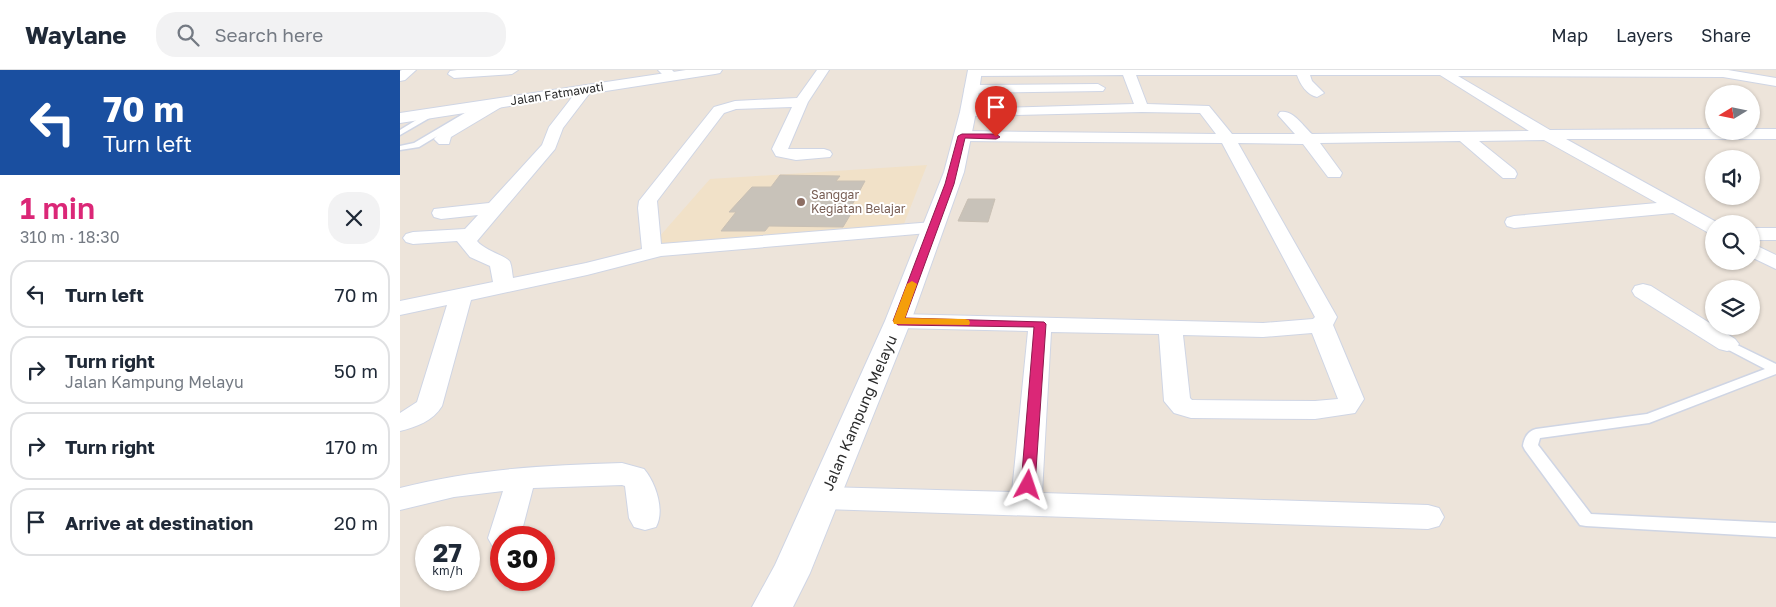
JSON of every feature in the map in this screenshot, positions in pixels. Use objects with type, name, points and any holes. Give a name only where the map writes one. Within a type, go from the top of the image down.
[{"type":"main road","name":"Jalan Fatmawati","points":[[400,118],[585,90],[668,73],[715,70]]},
{"type":"main road","name":"Jalan Kampung Melayu","points":[[772,607],[792,573],[898,321],[954,172],[970,96]]},
{"type":"street","points":[[400,77],[410,70]]},
{"type":"street","points":[[454,74],[512,70]]},
{"type":"street","points":[[823,70],[801,102],[780,149],[782,153],[796,156],[824,154]]},
{"type":"street","points":[[1128,71],[1142,108]]},
{"type":"street","points":[[970,96],[1128,71],[1719,72],[1743,73],[1776,82]]},
{"type":"street","points":[[1180,71],[1204,109],[1228,139],[1326,316],[1321,325]]},
{"type":"street","points":[[1302,71],[1306,82],[1317,93]]},
{"type":"street","points":[[1441,71],[1547,135],[1705,223]]},
{"type":"street","points":[[970,96],[1134,87]]},
{"type":"street","points":[[504,286],[500,263],[473,250],[467,241],[548,146],[556,128],[585,90]]},
{"type":"street","points":[[970,96],[1142,108],[1204,109]]},
{"type":"street","points":[[970,96],[1228,139],[1776,134]]},
{"type":"street","points":[[652,251],[648,202],[719,110],[735,105],[801,102]]},
{"type":"street","points":[[444,141],[443,137],[446,134],[490,104]]},
{"type":"street","points":[[1285,115],[1316,148],[1334,173]]},
{"type":"street","points":[[1465,137],[1509,174]]},
{"type":"street","points":[[1514,222],[1676,207]]},
{"type":"street","points":[[442,213],[494,208]]},
{"type":"street","points":[[400,308],[587,269],[652,251],[933,228]]},
{"type":"street","points":[[413,238],[472,234]]},
{"type":"street","points":[[1760,234],[1776,234]]},
{"type":"street","points":[[1760,254],[1776,263]]},
{"type":"street","points":[[1644,291],[1727,344]]},
{"type":"street","points":[[400,422],[410,420],[429,406],[461,296]]},
{"type":"street","points":[[898,321],[1263,330],[1321,325]]},
{"type":"street","points":[[1026,504],[1040,324]]},
{"type":"street","points":[[1170,327],[1177,401],[1183,406],[1191,409],[1315,410],[1346,407],[1351,399],[1321,325]]},
{"type":"street","points":[[400,499],[463,484],[593,474],[622,474],[634,477],[639,483],[645,518]]},
{"type":"street","points":[[507,526],[521,479]]},
{"type":"street","points":[[824,498],[1428,517]]},
{"type":"lane","points":[[400,148],[416,145],[490,104]]},
{"type":"lane","points":[[400,134],[434,113]]},
{"type":"lane","points":[[1727,344],[1776,369]]},
{"type":"lane","points":[[1776,369],[1649,418],[1536,434],[1531,440],[1530,446],[1586,520],[1776,530]]},
{"type":"shaded area","name":"Sanggar Kegiatan Belajar","points":[[927,165],[904,224],[652,245],[710,179]]},
{"type":"building","points":[[780,175],[840,176],[836,181],[865,181],[851,207],[855,207],[843,227],[769,226],[765,231],[721,231],[736,212],[729,212],[752,187],[771,187]]},
{"type":"building","points":[[968,199],[995,199],[988,222],[958,221]]},
{"type":"slow traffic","points":[[912,284],[898,321],[965,323]]},
{"type":"place","name":"Sanggar Kegiatan Belajar","points":[[801,202]]},
{"type":"route","points":[[996,137],[962,136],[954,172],[898,321],[1040,324],[1028,485]]}]
